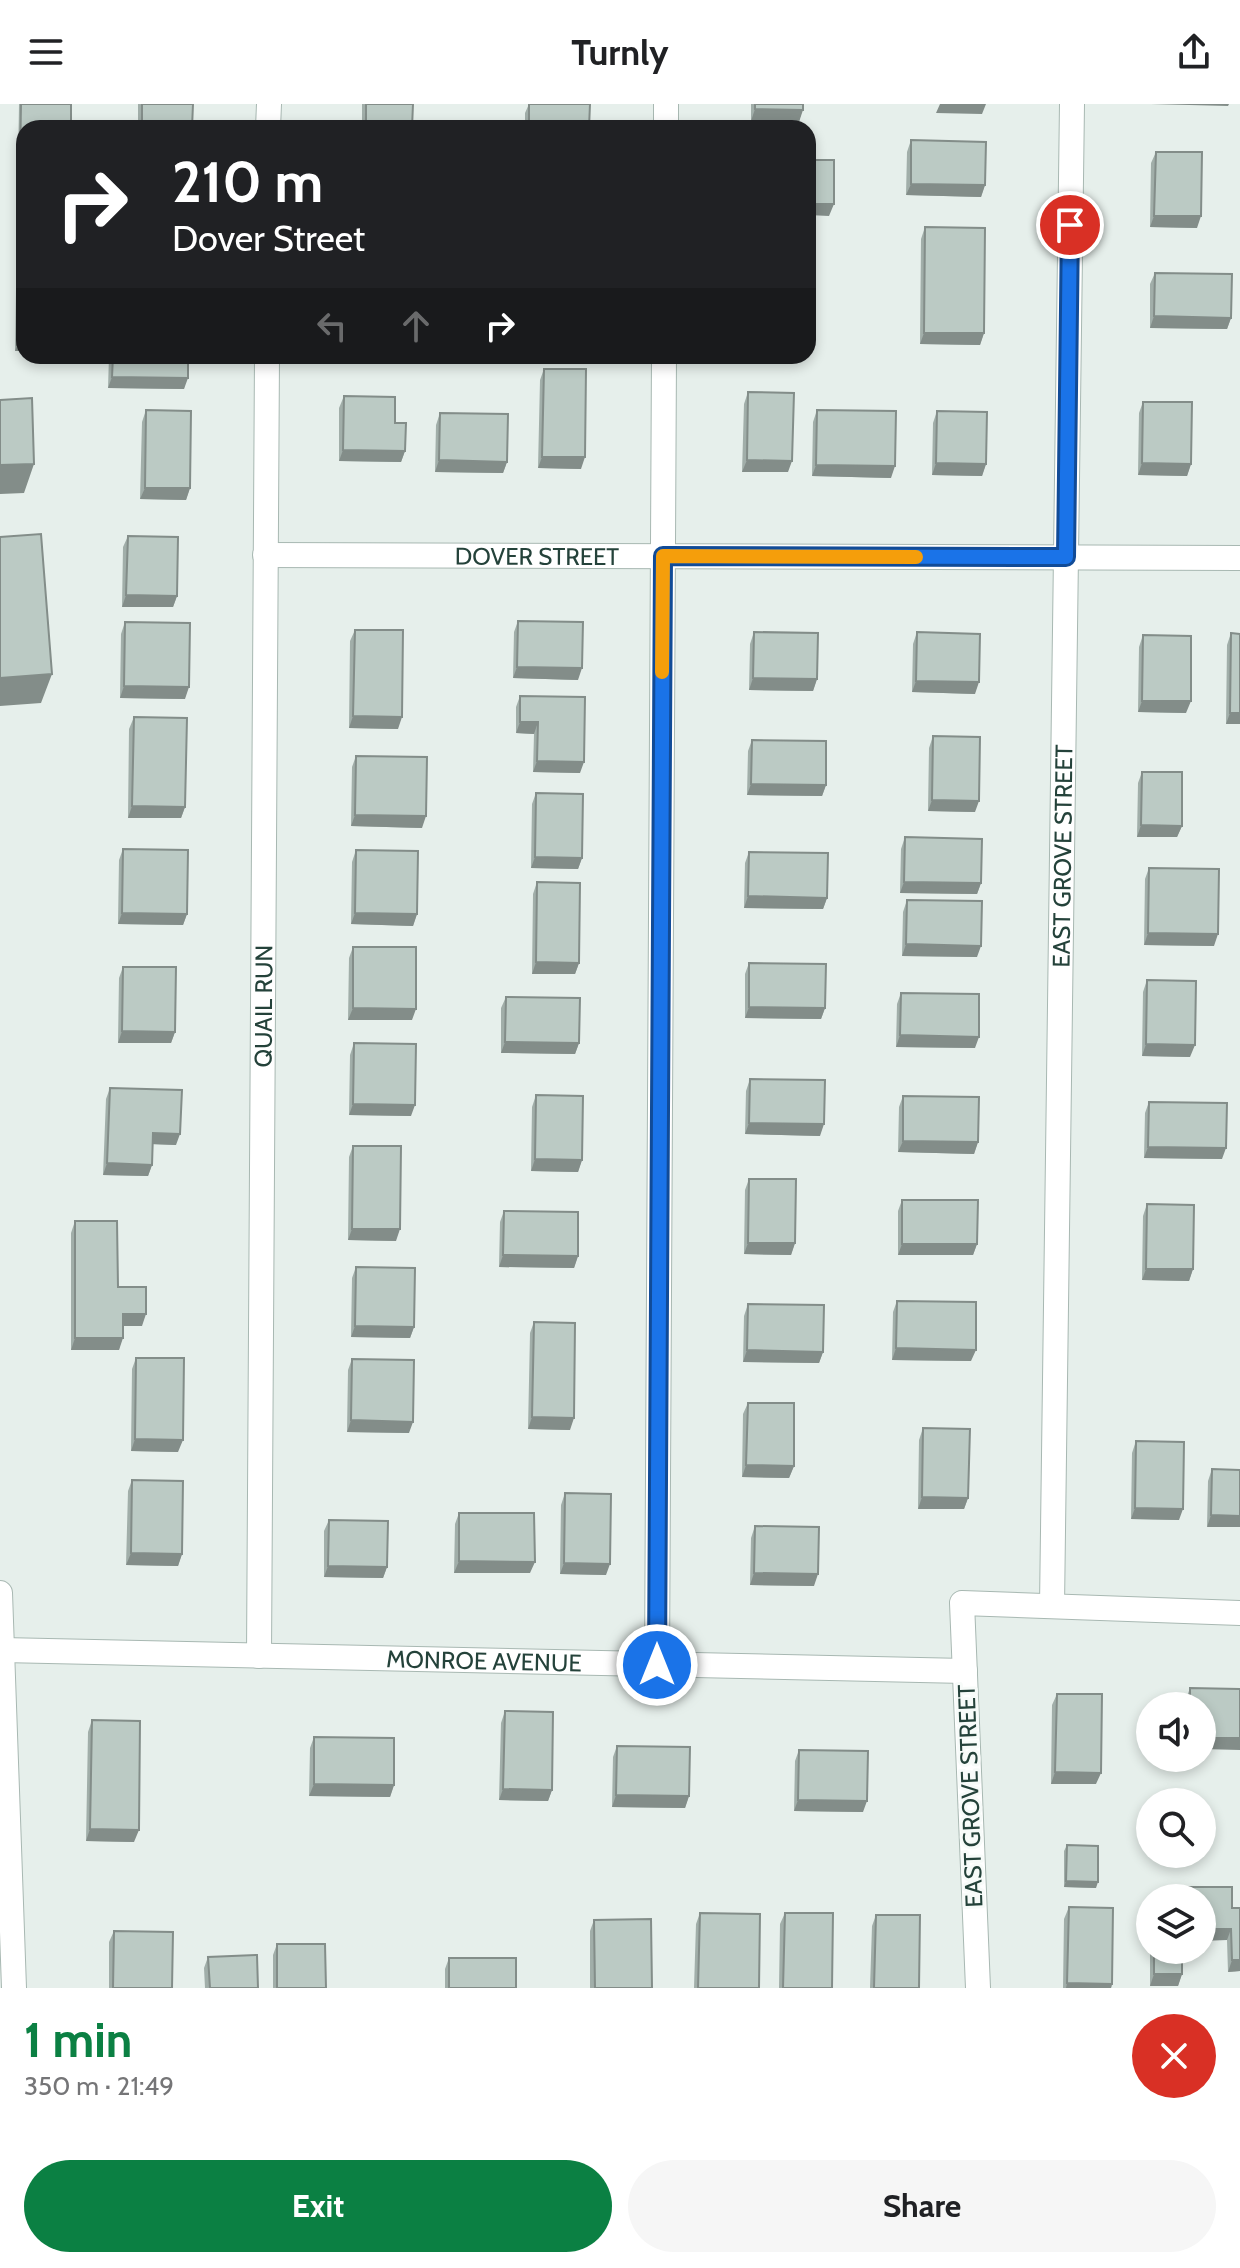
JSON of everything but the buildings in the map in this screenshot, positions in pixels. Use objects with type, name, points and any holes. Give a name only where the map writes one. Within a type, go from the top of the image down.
[{"type":"street","name":"EAST GROVE STREET","points":[[978,1988],[962,1603],[1052,1606],[1072,104]]},
{"type":"street","name":"QUAIL RUN","points":[[259,1656],[267,364]]},
{"type":"street","points":[[657,1665],[664,364]]},
{"type":"street","name":"DOVER STREET","points":[[265,555],[1240,558]]},
{"type":"street","points":[[0,1593],[14,1988]]},
{"type":"street","points":[[1052,1606],[1240,1613]]},
{"type":"street","name":"MONROE AVENUE","points":[[2,1650],[965,1671]]},
{"type":"slow traffic","points":[[662,672],[663,556],[916,557]]},
{"type":"route","points":[[657,1665],[663,556],[1066,557],[1070,225]]}]
